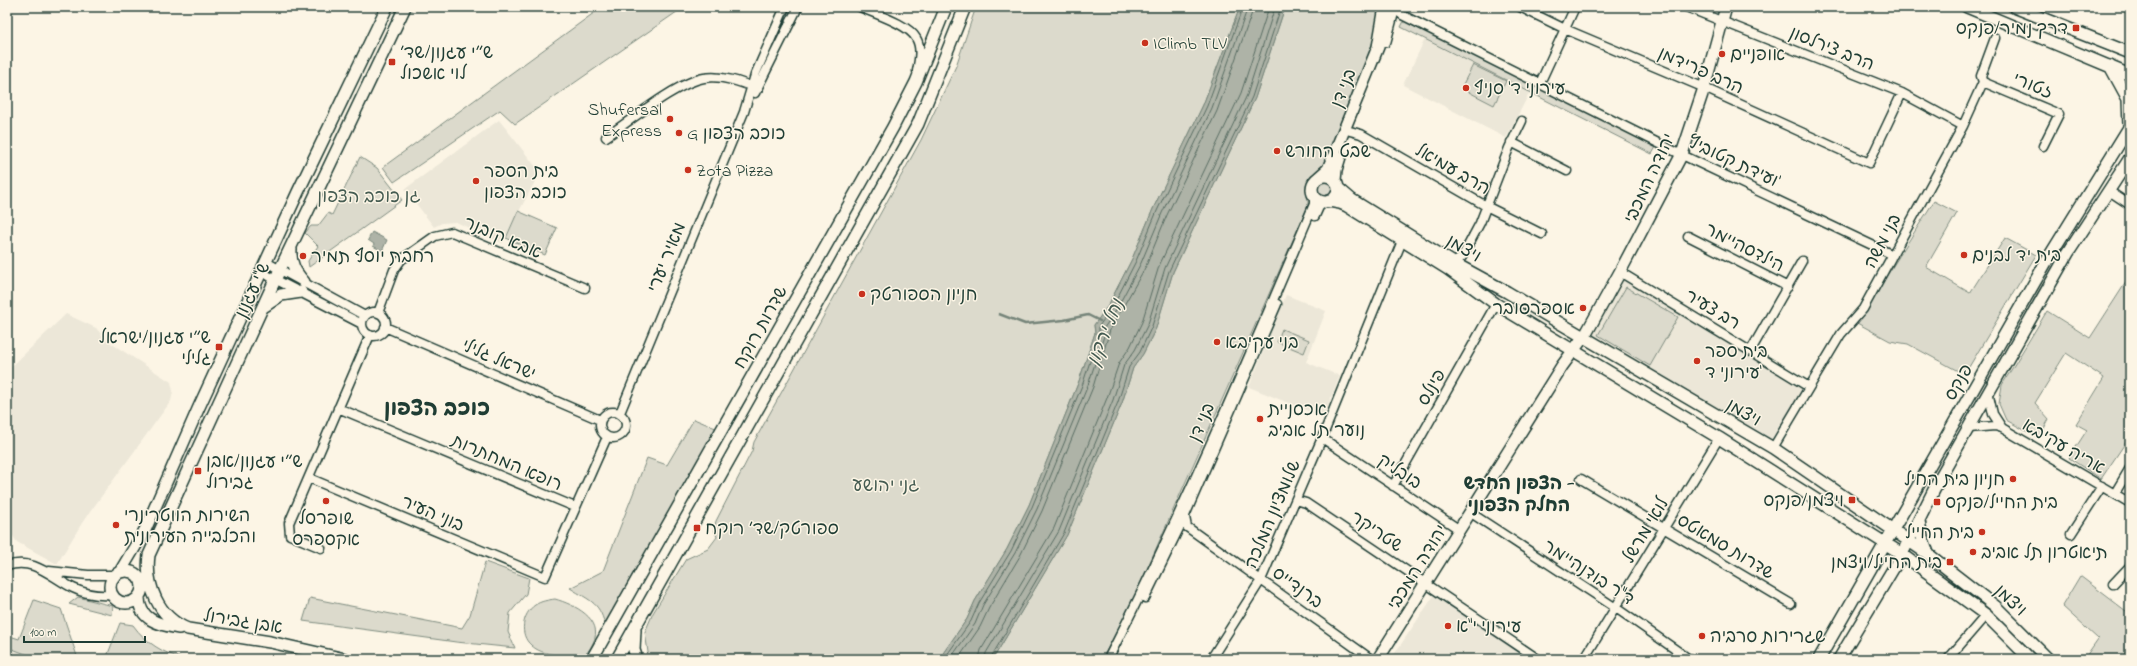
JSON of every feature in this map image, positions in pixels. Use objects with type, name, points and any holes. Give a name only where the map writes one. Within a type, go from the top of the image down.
[{"type":"main road","name":"ש''י עגנון","points":[[118,573],[145,530],[263,267],[387,7]]},
{"type":"main road","name":"ש''י עגנון","points":[[153,592],[147,571],[149,555],[277,275],[405,7]]},
{"type":"main road","name":"שדרות רוקח","points":[[592,659],[893,127],[916,82],[932,45],[945,7]]},
{"type":"main road","points":[[617,659],[918,124],[965,7]]},
{"type":"main road","name":"יהודה המכבי","points":[[1378,659],[1573,351],[1620,272],[1682,154],[1704,88],[1726,7]]},
{"type":"main road","points":[[1967,7],[2130,75]]},
{"type":"main road","points":[[2014,7],[2129,52]]},
{"type":"main road","name":"בני דן","points":[[1337,184],[1336,170],[1382,51],[1393,9]]},
{"type":"main road","name":"בני דן","points":[[1319,177],[1328,169],[1393,9]]},
{"type":"main road","points":[[2109,66],[2128,99],[2130,126]]},
{"type":"main road","name":"פנקס","points":[[1819,659],[2049,257],[2130,126]]},
{"type":"main road","name":"פנקס","points":[[1839,659],[1910,540],[1941,476],[1969,428],[1988,391],[2068,253],[2130,158]]},
{"type":"main road","points":[[1328,176],[1337,184],[1336,196],[1327,202],[1314,195],[1313,183],[1319,177],[1328,176]]},
{"type":"main road","name":"ויצמן","points":[[1337,184],[1352,200],[1450,266],[1496,304],[1719,438],[1902,554],[1986,615],[2030,659]]},
{"type":"main road","name":"ויצמן","points":[[1327,202],[1340,203],[1347,206],[1402,241],[1450,266],[1507,292],[1773,448],[1910,540],[1994,606],[2048,659]]},
{"type":"main road","points":[[262,310],[281,295],[303,287],[291,261],[292,246]]},
{"type":"main road","points":[[140,578],[133,572],[118,573],[110,584],[112,595],[124,602],[132,602],[138,596],[142,587],[140,578],[146,555],[183,481]]},
{"type":"main road","points":[[1875,517],[1890,517],[1912,498]]},
{"type":"main road","points":[[1919,521],[1922,537],[1928,554]]},
{"type":"main road","name":"אבן גבירול","points":[[153,592],[167,616],[174,623],[188,629],[270,642],[345,659]]},
{"type":"main road","points":[[138,596],[139,606],[150,619],[159,625],[188,629]]},
{"type":"main road","points":[[636,626],[634,644],[636,659]]},
{"type":"street","name":"מאיר יערי","points":[[755,88],[768,46],[785,7]]},
{"type":"street","name":"מאיר יערי","points":[[620,413],[744,112],[798,7]]},
{"type":"street","points":[[860,7],[906,28],[917,39],[919,48],[916,82]]},
{"type":"street","name":"הרב פרידמן","points":[[1520,7],[1565,29],[1704,88],[1869,163],[1902,93]]},
{"type":"street","points":[[1540,83],[1575,7]]},
{"type":"street","name":"הרב צירלסון","points":[[1686,7],[1722,20],[1902,93],[1963,126]]},
{"type":"street","name":"ועידת קטוביץ'","points":[[1393,9],[1682,154],[1893,255]]},
{"type":"street","name":"בני משה","points":[[1773,448],[1841,334],[1863,309],[1963,126],[1983,82],[1981,76],[1995,38]]},
{"type":"street","points":[[768,46],[777,50]]},
{"type":"street","points":[[606,137],[687,83],[704,78],[718,78],[739,82],[755,88]]},
{"type":"street","name":"זטורי","points":[[1983,82],[2059,114],[2043,146]]},
{"type":"street","points":[[1450,266],[1462,258],[1522,121]]},
{"type":"street","name":"הרב עמיאל","points":[[1350,131],[1361,134],[1486,206],[1542,234]]},
{"type":"street","points":[[1512,142],[1567,171]]},
{"type":"street","points":[[2109,191],[2130,205]]},
{"type":"street","name":"בני דן","points":[[1108,659],[1141,594],[1241,376],[1314,204],[1314,195]]},
{"type":"street","name":"בני דן","points":[[1113,659],[1183,527],[1186,514],[1246,379],[1313,220],[1319,207],[1327,202]]},
{"type":"street","name":"אבא קובנר","points":[[378,313],[396,265],[403,258],[435,236],[445,232],[452,232],[585,288]]},
{"type":"street","name":"הילדסהיימר","points":[[1688,236],[1788,287]]},
{"type":"street","name":"שלומציון המלכה","points":[[1211,659],[1261,580],[1322,438],[1402,241]]},
{"type":"street","points":[[1751,350],[1802,261]]},
{"type":"street","points":[[263,267],[363,320]]},
{"type":"street","name":"רב צעיר","points":[[1620,272],[1751,350],[1809,387]]},
{"type":"street","name":"פינלס","points":[[1393,486],[1496,304]]},
{"type":"street","points":[[372,312],[378,313],[385,319],[385,327],[381,333],[370,335],[364,331],[363,320],[372,312]]},
{"type":"street","name":"ישראל גלילי","points":[[385,327],[600,420]]},
{"type":"street","points":[[321,548],[290,535],[289,523],[370,335]]},
{"type":"street","name":"אריה עקיבא","points":[[1988,391],[1993,414],[2002,428]]},
{"type":"street","name":"רופא המחתרות","points":[[338,408],[575,507]]},
{"type":"street","points":[[611,411],[620,413],[626,424],[624,433],[616,438],[608,437],[600,428],[600,420],[611,411]]},
{"type":"street","name":"אריה עקיבא","points":[[1969,428],[1991,426],[2002,428],[2130,503]]},
{"type":"street","points":[[575,507],[608,437]]},
{"type":"street","name":"בובליק","points":[[1322,438],[1460,530]]},
{"type":"street","name":"לואי מרשל","points":[[1584,659],[1666,528],[1719,438]]},
{"type":"street","points":[[2114,493],[2130,468]]},
{"type":"street","name":"בוני העיר","points":[[309,478],[545,577],[575,507]]},
{"type":"street","name":"שדרות סמאטס","points":[[1581,479],[1666,528],[1791,604]]},
{"type":"street","points":[[2071,534],[2102,486]]},
{"type":"street","name":"שטריקר","points":[[1296,500],[1306,503],[1538,659]]},
{"type":"street","name":"ד\"ר בודנהיימר","points":[[1471,513],[1616,608],[1689,659]]},
{"type":"street","points":[[1168,535],[1174,528],[1183,527]]},
{"type":"street","name":"ברנדייס","points":[[1183,527],[1261,580],[1371,659]]},
{"type":"street","points":[[8,564],[26,563],[45,570],[79,591],[90,594],[112,595]]},
{"type":"street","points":[[2113,584],[2130,566]]},
{"type":"street","points":[[45,570],[88,575],[118,573]]},
{"type":"street","points":[[1948,659],[1986,615]]},
{"type":"shaded area","name":"עירוני ד' סניף","points":[[1425,39],[1530,92],[1506,138],[1403,85]]},
{"type":"shaded area","name":"בית הספר כוכב הצפון","points":[[499,120],[540,172],[502,243],[456,222],[442,223],[434,227],[405,189]]},
{"type":"shaded area","name":"בית ספר עירוני ד'","points":[[1622,279],[1804,388],[1771,444],[1591,334]]},
{"type":"shaded area","points":[[1286,295],[1326,311],[1306,362],[1340,376],[1323,417],[1249,387]]},
{"type":"shaded area","points":[[66,314],[96,328],[106,340],[171,382],[173,391],[171,401],[82,523],[57,564],[17,542],[7,528],[7,371]]},
{"type":"shaded area","name":"עירוני י\"א","points":[[1435,594],[1532,659],[1391,659]]},
{"type":"shaded area","points":[[7,647],[39,659],[7,659]]},
{"type":"green space","points":[[602,7],[684,7],[515,124],[500,110],[394,182],[383,167]]},
{"type":"green space","name":"גני יהושע","points":[[976,7],[1240,7],[1203,105],[1153,209],[1132,259],[1108,306],[1094,325],[1095,333],[1079,381],[1029,505],[1007,549],[975,601],[967,619],[939,659],[649,659],[645,632],[653,613],[686,559],[708,549],[717,537],[714,529],[716,521],[752,451],[754,442],[921,140],[956,66]]},
{"type":"green space","points":[[1285,7],[1380,7],[1379,20],[1370,51],[1351,102],[1324,167],[1314,176],[1308,185],[1308,206],[1135,596],[1102,659],[993,659],[1067,535],[1122,403],[1133,368],[1143,354],[1156,328],[1173,272],[1255,98]]},
{"type":"green space","points":[[1405,19],[1656,147],[1652,154],[1401,27]]},
{"type":"green space","points":[[1473,65],[1506,81],[1494,105],[1461,88]]},
{"type":"green space","name":"גן כוכב הצפון","points":[[360,157],[377,168],[402,200],[309,267],[308,261],[318,246],[305,233],[311,226],[318,226],[328,213],[332,215]]},
{"type":"green space","points":[[1325,181],[1331,183],[1333,189],[1331,195],[1325,197],[1319,195],[1317,189],[1319,183]]},
{"type":"green space","points":[[1934,201],[1957,213],[1926,267],[1970,293],[2005,238],[2036,255],[1969,367],[1958,371],[1908,344],[1890,341],[1857,323]]},
{"type":"green space","points":[[518,211],[557,228],[545,255],[506,238]]},
{"type":"green space","points":[[2130,276],[2130,436],[2101,479],[2069,458],[2087,430],[2076,424],[2104,378],[2066,353],[2035,403],[2049,419],[2039,438],[2006,420],[1999,404],[2002,385],[2047,311],[2090,338]]},
{"type":"green space","points":[[1626,287],[1678,317],[1650,366],[1598,335]]},
{"type":"green space","points":[[1282,329],[1309,340],[1304,353],[1277,342]]},
{"type":"green space","points":[[694,419],[718,429],[606,629],[604,620],[598,608],[589,600],[570,588],[603,571],[647,458],[667,465]]},
{"type":"green space","points":[[485,562],[529,578],[526,594],[510,613],[508,632],[515,648],[456,642],[303,621],[310,598],[462,628],[470,615]]},
{"type":"green space","points":[[2080,576],[2130,614],[2130,659],[2084,659],[2098,639],[2062,606]]},
{"type":"green space","points":[[78,597],[113,606],[112,615],[69,604]]},
{"type":"green space","points":[[555,599],[578,609],[591,620],[595,627],[596,634],[593,643],[588,651],[581,657],[548,654],[536,649],[527,641],[524,625],[527,614],[535,605],[547,600]]},
{"type":"green space","points":[[34,600],[61,609],[78,659],[39,659],[7,647],[7,635],[19,639]]},
{"type":"green space","points":[[120,623],[133,625],[156,647],[177,657],[185,659],[106,659]]},
{"type":"water","name":"נחל ירקון","points":[[1240,7],[1285,7],[1255,98],[1173,272],[1156,328],[1143,354],[1133,368],[1122,403],[1067,535],[993,659],[939,659],[967,619],[975,601],[1007,549],[1029,505],[1079,381],[1095,333],[1094,325],[1108,306],[1132,259],[1153,209],[1203,105]]},
{"type":"water","points":[[372,232],[387,240],[382,251],[373,246],[374,244],[368,240]]},
{"type":"waterway","name":"נחל ירקון","points":[[999,314],[1025,324],[1064,320],[1088,315],[1100,321]]},
{"type":"place","name":"דרך נמיר/פנקס","points":[[2076,28]]},
{"type":"place","name":"IClimb TLV","points":[[1145,43]]},
{"type":"place","name":"אופניים","points":[[1722,54]]},
{"type":"place","name":"ש״י עגנון/שד׳ לוי אשכול","points":[[392,62]]},
{"type":"place","name":"עירוני ד' סניף","points":[[1466,88]]},
{"type":"place","name":"Shufersal Express","points":[[670,119]]},
{"type":"place","name":"G כוכב הצפון","points":[[679,133]]},
{"type":"place","name":"שבט החורש","points":[[1277,151]]},
{"type":"place","name":"Zota Pizza","points":[[688,170]]},
{"type":"place","name":"בית הספר כוכב הצפון","points":[[476,181]]},
{"type":"place","name":"בית יד לבנים","points":[[1964,255]]},
{"type":"place","name":"רחבת יוסף תמיר","points":[[303,256]]},
{"type":"place","name":"חניון הספורטק","points":[[862,294]]},
{"type":"place","name":"אספרסובר","points":[[1583,308]]},
{"type":"place","name":"בני עקיבא","points":[[1217,342]]},
{"type":"place","name":"ש״י עגנון/ישראל גלילי","points":[[219,347]]},
{"type":"place","name":"בית ספר עירוני ד'","points":[[1697,361]]},
{"type":"place","name":"אכסניית נוער תל אביב","points":[[1260,419]]},
{"type":"place","name":"ש״י עגנון/אבן גבירול","points":[[198,471]]},
{"type":"place","name":"חניון בית החיל","points":[[2013,479]]},
{"type":"place","name":"ויצמן/פנקס","points":[[1852,500]]},
{"type":"place","name":"שופרסל אקספרס","points":[[326,501]]},
{"type":"place","name":"בית החייל/פנקס","points":[[1937,502]]},
{"type":"place","name":"השירות הווטרינרי והכלבייה העירונית","points":[[116,525]]},
{"type":"place","name":"ספורטק/שד׳ רוקח","points":[[697,528]]},
{"type":"place","name":"בית החייל","points":[[1982,532]]},
{"type":"place","name":"תיאטרון תל אביב","points":[[1973,552]]},
{"type":"place","name":"בית החייל/ויצמן","points":[[1950,562]]},
{"type":"place","name":"עירוני י\"א","points":[[1448,626]]},
{"type":"place","name":"שגרירות סרביה","points":[[1702,636]]},
{"type":"district","name":"כוכב הצפון","points":[[437,407]]},
{"type":"district","name":"הצפון החדש - החלק הצפוני","points":[[1519,493]]}]
